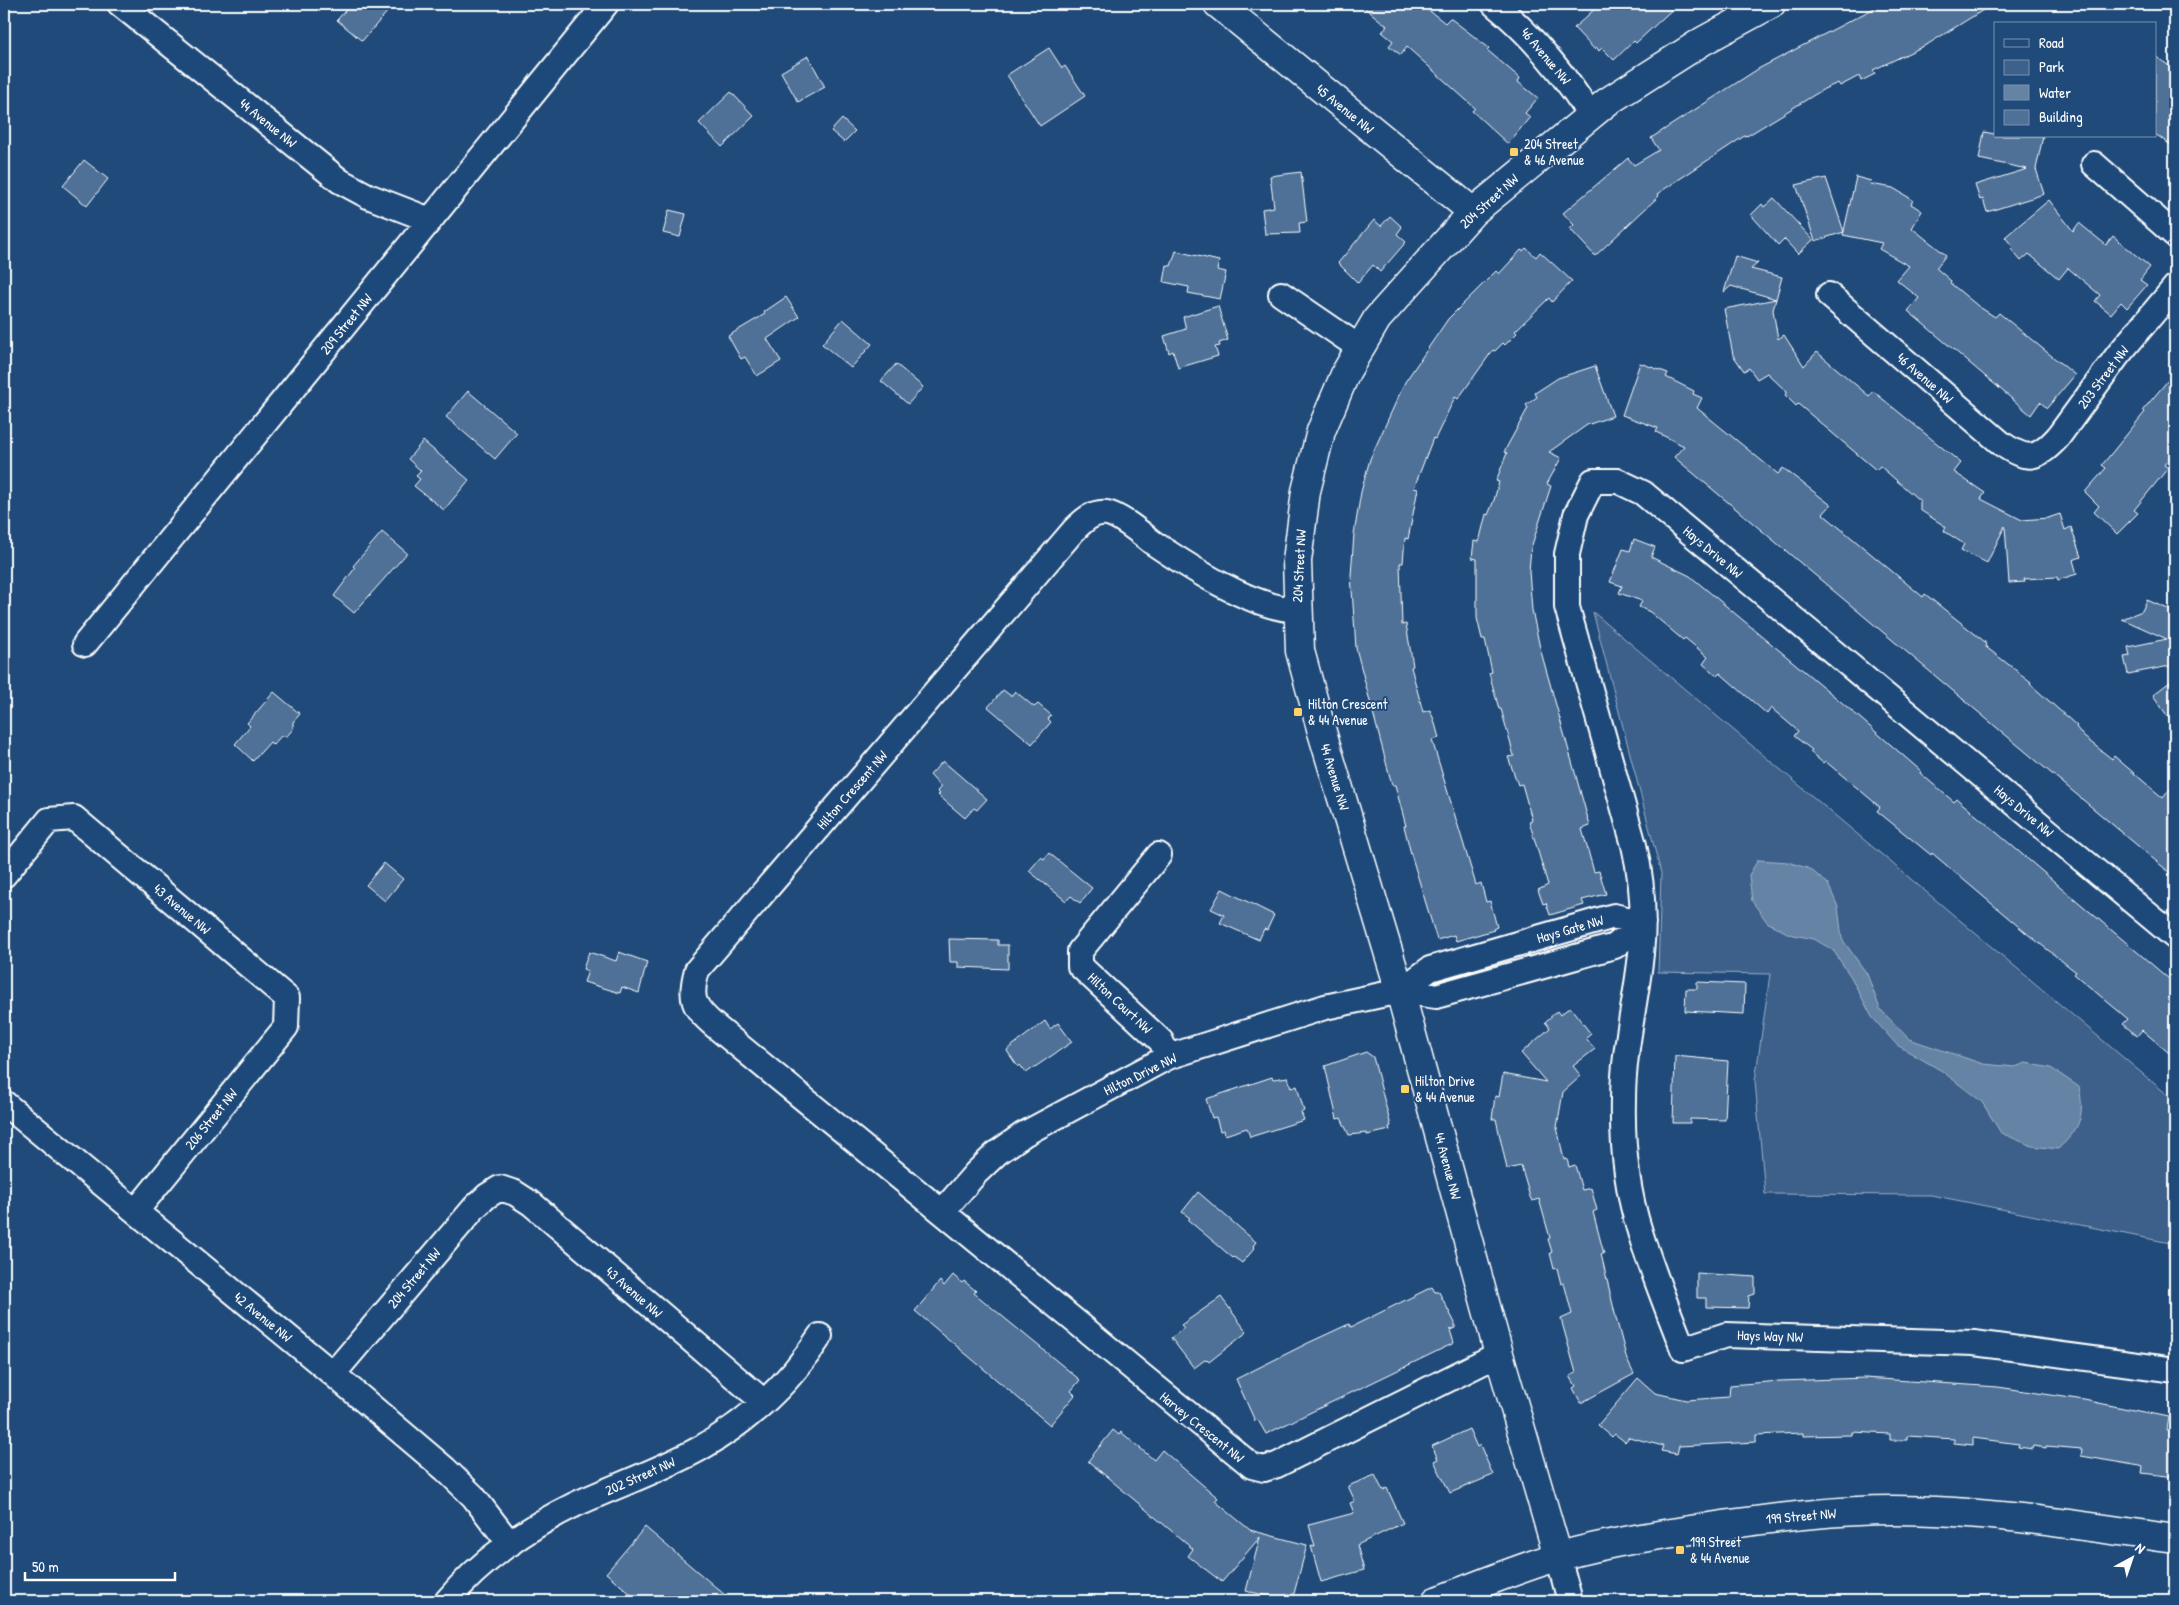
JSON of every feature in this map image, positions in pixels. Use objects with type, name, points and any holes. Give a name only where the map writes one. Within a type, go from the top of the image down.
[{"type":"street","name":"44 Avenue NW","points":[[120,4],[340,181],[368,196],[430,220]]},
{"type":"street","name":"209 Street NW","points":[[86,644],[606,4]]},
{"type":"street","name":"45 Avenue NW","points":[[1218,4],[1473,212]]},
{"type":"street","name":"46 Avenue NW","points":[[1494,4],[1522,27],[1544,50],[1570,84],[1590,115]]},
{"type":"street","name":"204 Street NW","points":[[1322,732],[1300,651],[1297,610],[1297,561],[1306,491],[1321,431],[1346,372],[1377,320],[1473,212],[1590,115],[1702,41],[1771,4]]},
{"type":"street","points":[[2094,164],[2175,235]]},
{"type":"street","name":"203 Street NW","points":[[2024,457],[2036,456],[2046,450],[2058,437],[2118,355],[2175,287]]},
{"type":"street","points":[[1281,294],[1360,348]]},
{"type":"street","name":"46 Avenue NW","points":[[1829,295],[2002,444],[2024,457]]},
{"type":"street","name":"Hays Drive NW","points":[[1643,923],[1640,878],[1634,844],[1567,607],[1567,554],[1576,515],[1593,481],[1618,481],[1643,493],[2175,937]]},
{"type":"street","name":"Hilton Crescent NW","points":[[942,1212],[699,1013],[692,999],[697,970],[1067,537],[1090,516],[1107,513],[1130,526],[1192,569],[1246,596],[1286,610],[1297,610]]},
{"type":"street","name":"44 Avenue NW","points":[[1322,732],[1400,991],[1498,1354],[1570,1601]]},
{"type":"street","name":"43 Avenue NW","points":[[4,874],[49,820],[74,818],[287,998],[286,1027]]},
{"type":"street","name":"Hilton Court NW","points":[[1158,855],[1080,951],[1080,966],[1161,1041],[1168,1057]]},
{"type":"street","name":"Hays Gate NW","points":[[1400,991],[1430,969],[1614,916],[1643,923]]},
{"type":"street","name":"Hays Way NW","points":[[1643,923],[1641,954],[1624,1073],[1623,1125],[1628,1173],[1639,1230],[1683,1349],[1726,1335],[1974,1343],[2175,1370]]},
{"type":"street","name":"Hilton Drive NW","points":[[942,1212],[990,1159],[1024,1134],[1168,1057],[1325,1007],[1400,991]]},
{"type":"street","name":"206 Street NW","points":[[136,1211],[286,1027]]},
{"type":"street","name":"42 Avenue NW","points":[[4,1103],[333,1374],[460,1484],[473,1496],[510,1544]]},
{"type":"street","name":"204 Street NW","points":[[333,1374],[474,1208],[487,1196],[500,1188]]},
{"type":"street","name":"43 Avenue NW","points":[[500,1188],[515,1193],[532,1204],[764,1402]]},
{"type":"street","name":"Harvey Crescent NW","points":[[942,1212],[1252,1466],[1264,1469],[1278,1465],[1498,1354]]},
{"type":"street","name":"202 Street NW","points":[[447,1601],[481,1568],[510,1544],[573,1506],[699,1448],[764,1402],[794,1374],[820,1336]]},
{"type":"street","name":"199 Street NW","points":[[1436,1601],[1558,1556],[1680,1532],[1799,1514],[1894,1510],[2062,1523],[2175,1539]]},
{"type":"green space","points":[[1593,612],[2175,1101],[2175,1244],[1931,1195],[1765,1194],[1755,1081],[1770,974],[1658,972],[1661,873]]},
{"type":"water","points":[[1758,860],[1788,862],[1810,869],[1828,884],[1838,907],[1842,939],[1867,974],[1880,1009],[1909,1039],[1983,1064],[2015,1067],[2026,1063],[2051,1068],[2079,1087],[2081,1114],[2076,1128],[2065,1142],[2058,1149],[2032,1146],[2001,1133],[1982,1102],[1942,1071],[1897,1045],[1872,1017],[1851,977],[1833,950],[1814,939],[1789,934],[1767,922],[1752,901],[1749,875]]},
{"type":"building","points":[[351,4],[394,4],[362,41],[337,20]]},
{"type":"building","points":[[1360,4],[1421,4],[1445,23],[1450,18],[1489,48],[1487,50],[1520,78],[1518,82],[1538,98],[1525,113],[1530,117],[1508,144],[1472,111],[1475,108],[1407,47],[1401,55],[1389,46],[1393,41],[1382,32],[1387,26]]},
{"type":"building","points":[[1600,4],[1678,4],[1636,43],[1634,41],[1614,60],[1602,48],[1599,51],[1597,48],[1595,50],[1574,28]]},
{"type":"building","points":[[1882,4],[1993,4],[1928,44],[1873,70],[1875,74],[1861,81],[1859,76],[1840,86],[1838,83],[1824,89],[1746,135],[1657,194],[1659,196],[1595,256],[1570,229],[1574,225],[1563,213],[1628,158],[1634,165],[1659,150],[1651,138],[1758,69]]},
{"type":"building","points":[[1049,48],[1062,68],[1065,66],[1085,96],[1040,126],[1007,75]]},
{"type":"building","points":[[808,56],[825,87],[798,102],[781,72]]},
{"type":"building","points":[[2156,57],[2175,70],[2175,148],[2156,135]]},
{"type":"building","points":[[731,92],[754,116],[722,147],[699,123]]},
{"type":"building","points":[[842,119],[855,131],[844,142],[831,131]]},
{"type":"building","points":[[1984,132],[1994,134],[1994,138],[2043,138],[2036,169],[2044,194],[1987,212],[1983,199],[1980,200],[1975,185],[2027,169],[1979,159]]},
{"type":"building","points":[[84,160],[108,179],[87,206],[63,186]]},
{"type":"building","points":[[1301,172],[1307,222],[1299,223],[1300,233],[1265,234],[1262,209],[1274,207],[1270,176]]},
{"type":"building","points":[[1856,177],[1871,181],[1870,184],[1893,188],[1913,200],[1911,204],[1922,211],[1912,228],[1946,255],[1936,268],[1951,281],[1950,283],[1978,306],[1995,317],[1999,313],[2075,375],[2047,408],[2040,402],[2031,415],[1908,311],[1919,298],[1897,280],[1909,266],[1879,249],[1882,243],[1843,235]]},
{"type":"building","points":[[1826,178],[1844,232],[1815,241],[1796,185]]},
{"type":"building","points":[[1774,198],[1813,240],[1798,254],[1784,239],[1778,245],[1751,215],[1762,204],[1764,207]]},
{"type":"building","points":[[2049,200],[2073,231],[2079,223],[2106,245],[2113,236],[2150,267],[2140,280],[2147,285],[2127,308],[2121,302],[2111,314],[2095,301],[2100,295],[2068,268],[2059,279],[2029,254],[2021,261],[2011,249],[2013,247],[2005,237]]},
{"type":"building","points":[[669,210],[686,214],[680,237],[663,233]]},
{"type":"building","points":[[1390,216],[1402,227],[1397,234],[1406,242],[1380,272],[1373,265],[1358,283],[1338,263],[1374,220],[1381,226]]},
{"type":"building","points":[[1526,248],[1536,257],[1540,252],[1572,281],[1552,302],[1549,298],[1515,331],[1517,333],[1505,345],[1503,343],[1495,351],[1493,350],[1458,399],[1455,397],[1435,439],[1433,438],[1414,488],[1418,489],[1408,539],[1405,538],[1403,563],[1400,563],[1402,625],[1406,624],[1413,666],[1411,667],[1423,712],[1430,710],[1434,720],[1439,738],[1432,740],[1476,885],[1481,883],[1486,902],[1490,901],[1497,927],[1494,930],[1456,941],[1454,935],[1437,940],[1411,854],[1404,826],[1406,826],[1395,785],[1392,785],[1356,648],[1351,575],[1354,534],[1361,492],[1370,459],[1405,382],[1448,319],[1496,271],[1499,274],[1521,250],[1523,251]]},
{"type":"building","points":[[1176,251],[1219,261],[1217,270],[1226,272],[1220,299],[1188,293],[1189,287],[1164,282],[1167,265],[1171,266]]},
{"type":"building","points":[[1735,256],[1758,263],[1751,269],[1782,277],[1776,299],[1731,286],[1724,292]]},
{"type":"building","points":[[786,297],[799,317],[767,339],[781,361],[757,376],[745,357],[741,359],[728,336],[765,314],[764,312]]},
{"type":"building","points":[[1776,299],[1773,310],[1778,339],[1784,335],[1804,366],[1817,352],[1869,396],[1873,391],[1961,463],[1954,472],[1985,493],[1981,499],[2022,520],[2048,518],[2060,514],[2065,530],[2071,527],[2081,557],[2073,560],[2077,574],[2058,580],[2057,577],[2024,579],[2025,582],[2009,583],[2005,526],[1987,563],[1961,550],[1964,544],[1944,531],[1946,527],[1920,510],[1920,501],[1880,466],[1876,470],[1798,404],[1796,406],[1785,395],[1787,392],[1767,373],[1757,379],[1749,368],[1744,371],[1733,355],[1724,309]]},
{"type":"building","points":[[1218,306],[1228,340],[1219,343],[1220,346],[1215,347],[1218,356],[1178,368],[1173,351],[1169,353],[1164,336],[1186,329],[1183,317]]},
{"type":"building","points":[[843,319],[872,344],[851,368],[822,344]]},
{"type":"building","points":[[1640,363],[1668,373],[1666,377],[1694,391],[1693,394],[1702,398],[1697,408],[1778,474],[1783,468],[1831,505],[1823,514],[1923,597],[1925,594],[1985,642],[1986,647],[2031,682],[2030,684],[2077,726],[2084,737],[2112,759],[2114,756],[2163,798],[2175,783],[2175,877],[1674,457],[1684,446],[1656,432],[1658,428],[1622,415]]},
{"type":"building","points":[[896,364],[923,387],[908,404],[881,381]]},
{"type":"building","points":[[1595,366],[1613,416],[1587,425],[1549,452],[1561,458],[1547,484],[1551,486],[1531,548],[1529,571],[1532,610],[1540,648],[1590,826],[1582,829],[1594,872],[1599,871],[1606,894],[1582,900],[1584,905],[1550,915],[1546,903],[1543,904],[1538,890],[1548,885],[1529,821],[1532,820],[1522,784],[1518,785],[1508,757],[1514,756],[1489,673],[1492,672],[1485,639],[1482,639],[1477,618],[1477,559],[1472,558],[1474,541],[1479,542],[1486,514],[1488,515],[1494,500],[1499,482],[1496,481],[1507,453],[1504,452],[1528,408],[1526,405],[1537,397],[1535,393],[1558,378]]},
{"type":"building","points":[[2175,372],[2175,451],[2164,465],[2168,468],[2134,510],[2138,513],[2117,534],[2094,512],[2099,506],[2085,492],[2106,468],[2102,465],[2145,412],[2143,410]]},
{"type":"building","points":[[468,391],[517,433],[495,459],[446,417]]},
{"type":"building","points":[[423,441],[469,480],[444,510],[414,486],[420,479],[416,476],[421,471],[408,459]]},
{"type":"building","points":[[382,532],[407,553],[354,613],[334,596],[355,568],[353,566]]},
{"type":"building","points":[[1634,539],[1655,547],[1651,557],[1690,576],[1846,706],[1954,802],[1957,799],[2175,984],[2175,1058],[2142,1030],[2137,1036],[2123,1024],[2128,1019],[2074,974],[2076,972],[2025,932],[1932,853],[1931,855],[1877,811],[1880,807],[1825,761],[1823,763],[1810,752],[1812,750],[1794,736],[1798,731],[1771,708],[1767,714],[1720,673],[1717,676],[1703,664],[1708,657],[1685,638],[1683,640],[1650,612],[1639,607],[1642,601],[1619,593],[1622,586],[1610,582],[1623,549],[1630,551]]},
{"type":"building","points":[[2147,600],[2175,612],[2175,665],[2128,674],[2124,657],[2130,656],[2128,647],[2167,639],[2122,619],[2142,611]]},
{"type":"building","points":[[2175,678],[2175,727],[2153,695]]},
{"type":"building","points":[[1003,690],[1011,696],[1015,691],[1034,707],[1038,704],[1051,715],[1048,719],[1051,722],[1032,744],[988,707]]},
{"type":"building","points":[[274,692],[300,714],[293,722],[293,729],[287,736],[281,736],[273,745],[270,742],[253,761],[235,744],[250,726],[247,723]]},
{"type":"building","points":[[943,761],[987,799],[977,810],[974,808],[965,818],[938,795],[940,794],[937,791],[941,787],[930,775]]},
{"type":"building","points":[[1049,853],[1092,888],[1080,903],[1071,896],[1066,901],[1029,871],[1041,857],[1044,859]]},
{"type":"building","points":[[384,863],[403,879],[385,901],[366,885]]},
{"type":"building","points":[[1222,889],[1274,915],[1267,930],[1264,929],[1259,940],[1220,923],[1224,915],[1211,909]]},
{"type":"building","points":[[949,939],[998,940],[998,945],[1008,945],[1008,969],[958,967],[958,962],[950,962]]},
{"type":"building","points":[[589,952],[616,961],[619,952],[647,962],[639,993],[622,987],[620,993],[584,982],[588,971],[583,969]]},
{"type":"building","points":[[1697,982],[1745,984],[1744,1014],[1685,1011],[1686,989],[1697,989]]},
{"type":"building","points":[[1570,1007],[1591,1034],[1586,1038],[1595,1049],[1573,1066],[1581,1076],[1563,1092],[1557,1127],[1564,1160],[1567,1159],[1569,1167],[1575,1165],[1582,1190],[1591,1188],[1597,1210],[1593,1212],[1604,1254],[1601,1254],[1627,1360],[1634,1374],[1581,1403],[1573,1388],[1576,1386],[1570,1376],[1576,1373],[1561,1319],[1572,1314],[1564,1283],[1561,1284],[1557,1268],[1554,1269],[1548,1239],[1550,1238],[1539,1199],[1532,1201],[1521,1166],[1507,1169],[1496,1119],[1492,1119],[1495,1096],[1499,1097],[1503,1074],[1546,1082],[1521,1053],[1550,1028],[1545,1022],[1557,1011],[1560,1015]]},
{"type":"building","points":[[1045,1021],[1050,1029],[1058,1023],[1072,1042],[1026,1073],[1020,1065],[1018,1067],[1007,1051]]},
{"type":"building","points":[[1366,1052],[1373,1057],[1391,1126],[1389,1127],[1390,1130],[1367,1135],[1367,1133],[1349,1135],[1341,1118],[1337,1119],[1325,1066]]},
{"type":"building","points":[[1675,1056],[1728,1061],[1725,1120],[1690,1119],[1690,1123],[1673,1123]]},
{"type":"building","points":[[1272,1077],[1273,1079],[1288,1077],[1291,1088],[1297,1086],[1304,1111],[1301,1112],[1304,1120],[1250,1137],[1247,1128],[1225,1135],[1224,1130],[1220,1131],[1216,1117],[1212,1118],[1206,1099]]},
{"type":"building","points":[[1198,1192],[1256,1242],[1253,1246],[1255,1248],[1242,1263],[1233,1258],[1188,1220],[1190,1218],[1182,1212]]},
{"type":"building","points":[[1697,1273],[1755,1277],[1755,1294],[1749,1296],[1748,1308],[1706,1307],[1706,1298],[1697,1298]]},
{"type":"building","points":[[953,1275],[962,1283],[964,1281],[976,1291],[974,1293],[1080,1380],[1071,1391],[1075,1395],[1050,1425],[915,1311],[940,1281],[944,1286]]},
{"type":"building","points":[[1432,1287],[1435,1292],[1439,1292],[1455,1323],[1455,1328],[1450,1330],[1454,1343],[1266,1434],[1258,1420],[1255,1421],[1236,1379],[1308,1343],[1349,1324],[1351,1327]]},
{"type":"building","points":[[1221,1297],[1247,1332],[1209,1362],[1206,1359],[1194,1368],[1171,1338],[1184,1328],[1181,1325]]},
{"type":"building","points":[[1638,1378],[1655,1393],[1686,1400],[1729,1397],[1730,1385],[1865,1378],[1998,1387],[2084,1400],[2168,1417],[2166,1430],[2171,1430],[2170,1436],[2175,1437],[2175,1477],[2142,1473],[2143,1467],[2140,1466],[2081,1456],[2082,1449],[2034,1446],[2033,1449],[2018,1447],[2019,1444],[1973,1438],[1973,1445],[1954,1443],[1954,1439],[1908,1436],[1908,1440],[1890,1440],[1890,1434],[1852,1432],[1852,1435],[1803,1436],[1803,1433],[1756,1435],[1756,1442],[1679,1446],[1677,1454],[1661,1451],[1663,1446],[1629,1437],[1625,1442],[1615,1434],[1612,1437],[1598,1425]]},
{"type":"building","points":[[1469,1429],[1477,1447],[1480,1445],[1493,1475],[1450,1493],[1434,1461],[1438,1459],[1432,1446]]},
{"type":"building","points":[[1113,1430],[1119,1435],[1121,1432],[1154,1460],[1162,1450],[1218,1498],[1215,1501],[1250,1530],[1307,1545],[1292,1601],[1246,1591],[1260,1537],[1222,1582],[1188,1556],[1193,1549],[1088,1461]]},
{"type":"building","points":[[1375,1475],[1383,1490],[1387,1488],[1403,1523],[1357,1545],[1364,1570],[1321,1582],[1311,1546],[1315,1547],[1309,1525],[1354,1513],[1350,1503],[1355,1501],[1348,1486]]},
{"type":"building","points":[[645,1527],[732,1601],[639,1601],[606,1573]]},
{"type":"place","name":"204 Street & 46 Avenue","points":[[1514,152]]},
{"type":"place","name":"Hilton Crescent & 44 Avenue","points":[[1298,712]]},
{"type":"place","name":"Hilton Drive & 44 Avenue","points":[[1405,1089]]},
{"type":"place","name":"199 Street & 44 Avenue","points":[[1680,1550]]}]
